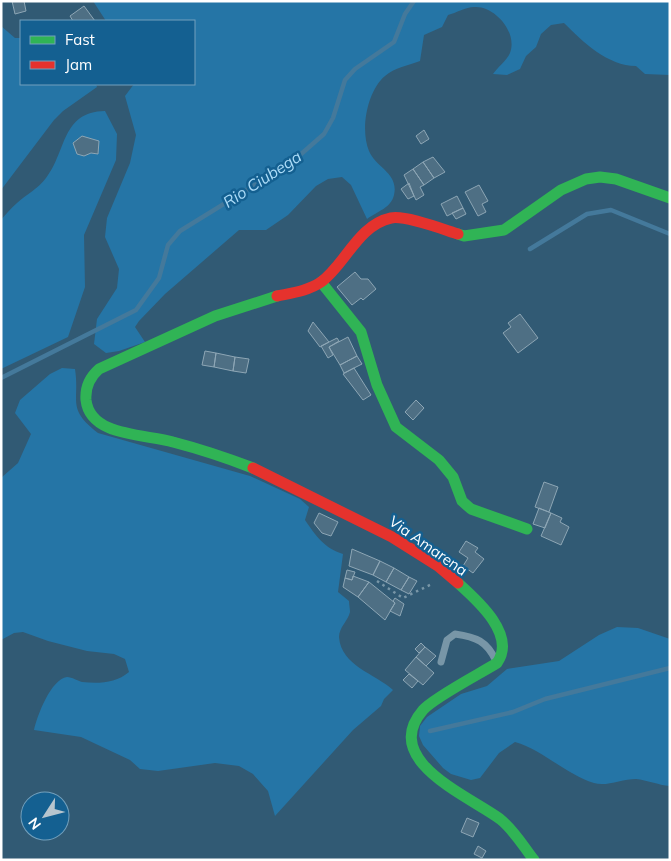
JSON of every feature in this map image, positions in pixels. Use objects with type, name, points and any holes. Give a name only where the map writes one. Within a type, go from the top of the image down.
[{"type":"street","points":[[527,529],[471,509],[462,501],[453,477],[439,460],[396,427],[377,385],[361,332],[320,282],[368,230],[391,218],[419,222],[464,236],[504,230],[561,190],[586,179],[600,177],[616,180],[670,198]]},
{"type":"street","name":"Via Amarena","points":[[320,282],[305,290],[268,298],[215,316],[99,369],[87,383],[86,394],[89,411],[101,424],[109,427],[164,438],[263,472],[375,527],[412,550],[453,580],[479,605],[496,627],[504,646],[503,657],[497,663]]},
{"type":"street","points":[[497,663],[424,708],[413,722],[410,730],[411,747],[421,764],[501,820],[534,860]]},
{"type":"lane","points":[[441,662],[449,638],[455,634],[485,642],[497,663]]},
{"type":"path","points":[[376,581],[403,598],[432,584],[453,580]]},
{"type":"shaded area","points":[[93,1],[670,1],[670,75],[645,74],[636,66],[616,62],[597,52],[564,23],[551,25],[541,34],[536,47],[526,56],[520,69],[507,75],[493,74],[509,56],[512,45],[511,37],[502,21],[489,10],[474,7],[448,15],[442,27],[424,35],[420,61],[397,69],[385,76],[374,91],[370,101],[365,122],[366,142],[372,157],[390,176],[395,187],[394,195],[387,206],[367,219],[351,185],[342,177],[328,179],[316,186],[288,215],[266,230],[239,230],[165,294],[135,327],[145,342],[119,351],[106,353],[94,344],[97,319],[117,288],[119,269],[105,237],[107,218],[130,163],[136,135],[125,96],[133,85],[195,85],[195,20],[105,20]]},
{"type":"shaded area","points":[[1,26],[15,38],[20,38],[20,85],[96,85],[97,87],[63,111],[54,120],[1,190]]},
{"type":"shaded area","points":[[105,111],[117,134],[116,160],[84,235],[85,287],[68,337],[1,369],[1,220],[15,205],[43,182],[53,167],[67,135],[80,118],[91,113]]},
{"type":"shaded area","points":[[62,368],[75,369],[76,404],[78,410],[88,424],[98,433],[250,476],[300,499],[309,507],[305,520],[313,531],[326,545],[343,554],[338,592],[349,601],[350,612],[339,633],[341,647],[352,662],[393,690],[384,699],[381,706],[353,730],[275,816],[268,791],[253,774],[239,766],[215,763],[158,771],[140,769],[130,760],[81,737],[34,730],[38,716],[50,691],[61,679],[67,677],[82,682],[101,683],[113,681],[129,672],[125,659],[114,654],[87,651],[48,641],[23,632],[14,633],[1,640],[1,478],[18,463],[31,434],[15,413],[20,400],[50,374]]},
{"type":"shaded area","points":[[617,627],[638,628],[670,639],[670,786],[636,779],[604,784],[594,783],[573,774],[535,751],[515,742],[499,753],[480,778],[471,780],[451,774],[443,768],[423,745],[419,736],[420,726],[427,717],[461,694],[487,686],[507,669],[559,661],[599,635]]},
{"type":"building","points":[[12,1],[24,1],[26,11],[15,14]]},
{"type":"building","points":[[84,6],[94,20],[72,20],[70,16]]},
{"type":"building","points":[[424,130],[429,139],[421,144],[416,136]]},
{"type":"building","points":[[82,136],[99,141],[98,154],[91,153],[84,156],[77,154],[73,143]]},
{"type":"building","points":[[433,157],[445,172],[434,178],[423,162]]},
{"type":"building","points":[[423,162],[434,178],[424,185],[413,169]]},
{"type":"building","points":[[413,169],[424,185],[420,187],[424,195],[416,200],[404,175]]},
{"type":"building","points":[[409,183],[414,196],[408,199],[401,189]]},
{"type":"building","points":[[479,185],[488,201],[482,204],[486,212],[478,216],[465,192]]},
{"type":"building","points":[[457,196],[463,208],[447,216],[441,204]]},
{"type":"building","points":[[463,208],[466,214],[456,219],[452,213]]},
{"type":"building","points":[[355,272],[361,279],[368,279],[376,289],[363,300],[361,298],[352,305],[337,287]]},
{"type":"building","points":[[520,314],[538,338],[518,353],[503,333],[511,327],[508,323]]},
{"type":"building","points":[[313,322],[329,342],[320,347],[308,331]]},
{"type":"building","points":[[348,337],[357,356],[340,365],[329,347]]},
{"type":"building","points":[[337,338],[339,341],[329,347],[333,355],[328,358],[321,346]]},
{"type":"building","points":[[205,351],[216,353],[214,367],[202,365]]},
{"type":"building","points":[[216,353],[235,357],[233,371],[214,367]]},
{"type":"building","points":[[357,356],[362,364],[344,373],[340,365]]},
{"type":"building","points":[[235,357],[249,359],[246,373],[233,371]]},
{"type":"building","points":[[354,368],[371,395],[363,400],[343,374]]},
{"type":"building","points":[[416,400],[424,408],[413,420],[405,412]]},
{"type":"building","points":[[544,482],[558,487],[549,512],[535,507]]},
{"type":"building","points":[[539,508],[551,513],[545,528],[533,524]]},
{"type":"building","points":[[319,513],[338,522],[331,536],[322,533],[314,523]]},
{"type":"building","points":[[551,513],[562,518],[560,522],[569,527],[561,545],[541,536]]},
{"type":"building","points":[[466,541],[478,548],[475,552],[484,559],[473,573],[463,566],[468,558],[459,552]]},
{"type":"building","points":[[352,549],[380,561],[373,575],[349,566]]},
{"type":"building","points":[[380,561],[394,568],[386,582],[373,575]]},
{"type":"building","points":[[394,568],[409,577],[401,590],[386,582]]},
{"type":"building","points":[[347,570],[355,572],[352,580],[345,578]]},
{"type":"building","points":[[353,576],[369,582],[358,597],[343,587],[345,578],[352,580]]},
{"type":"building","points":[[409,577],[417,581],[409,594],[401,590]]},
{"type":"building","points":[[369,582],[395,603],[385,620],[358,597]]},
{"type":"building","points":[[395,598],[404,604],[400,616],[390,611],[395,603],[393,601]]},
{"type":"building","points":[[421,643],[425,647],[419,653],[415,649]]},
{"type":"building","points":[[425,647],[436,656],[426,666],[416,657]]},
{"type":"building","points":[[416,657],[434,673],[423,685],[405,670]]},
{"type":"building","points":[[409,674],[418,681],[412,688],[403,680]]},
{"type":"building","points":[[467,818],[479,823],[473,837],[461,832]]},
{"type":"building","points":[[478,846],[486,851],[482,858],[474,854]]},
{"type":"waterway","name":"Rio Ciubega","points":[[1,378],[136,310],[159,278],[168,245],[180,231],[292,162],[324,134],[333,118],[345,80],[355,69],[394,42],[405,14],[414,1]]},
{"type":"waterway","points":[[530,249],[587,214],[611,210],[670,234]]},
{"type":"waterway","points":[[430,731],[513,712],[545,699],[670,668]]},
{"type":"traffic: fast","points":[[458,234],[464,236],[504,230],[561,190],[586,179],[600,177],[616,179],[670,198]]},
{"type":"traffic: fast","points":[[321,282],[361,332],[377,385],[396,427],[439,460],[453,477],[462,501],[471,509],[527,529]]},
{"type":"traffic: fast","points":[[253,468],[162,439],[121,432],[108,427],[97,421],[90,412],[86,400],[86,391],[93,375],[99,369],[215,316],[277,296]]},
{"type":"traffic: fast","points":[[458,583],[484,608],[492,619],[502,641],[502,652],[497,663],[447,692],[423,710],[413,728],[412,745],[420,760],[433,774],[505,823],[534,860]]},
{"type":"traffic: jam","points":[[277,296],[305,290],[321,282],[330,275],[361,237],[380,222],[391,218],[414,220],[458,234]]},
{"type":"traffic: jam","points":[[253,468],[392,537],[438,566],[458,583]]}]
